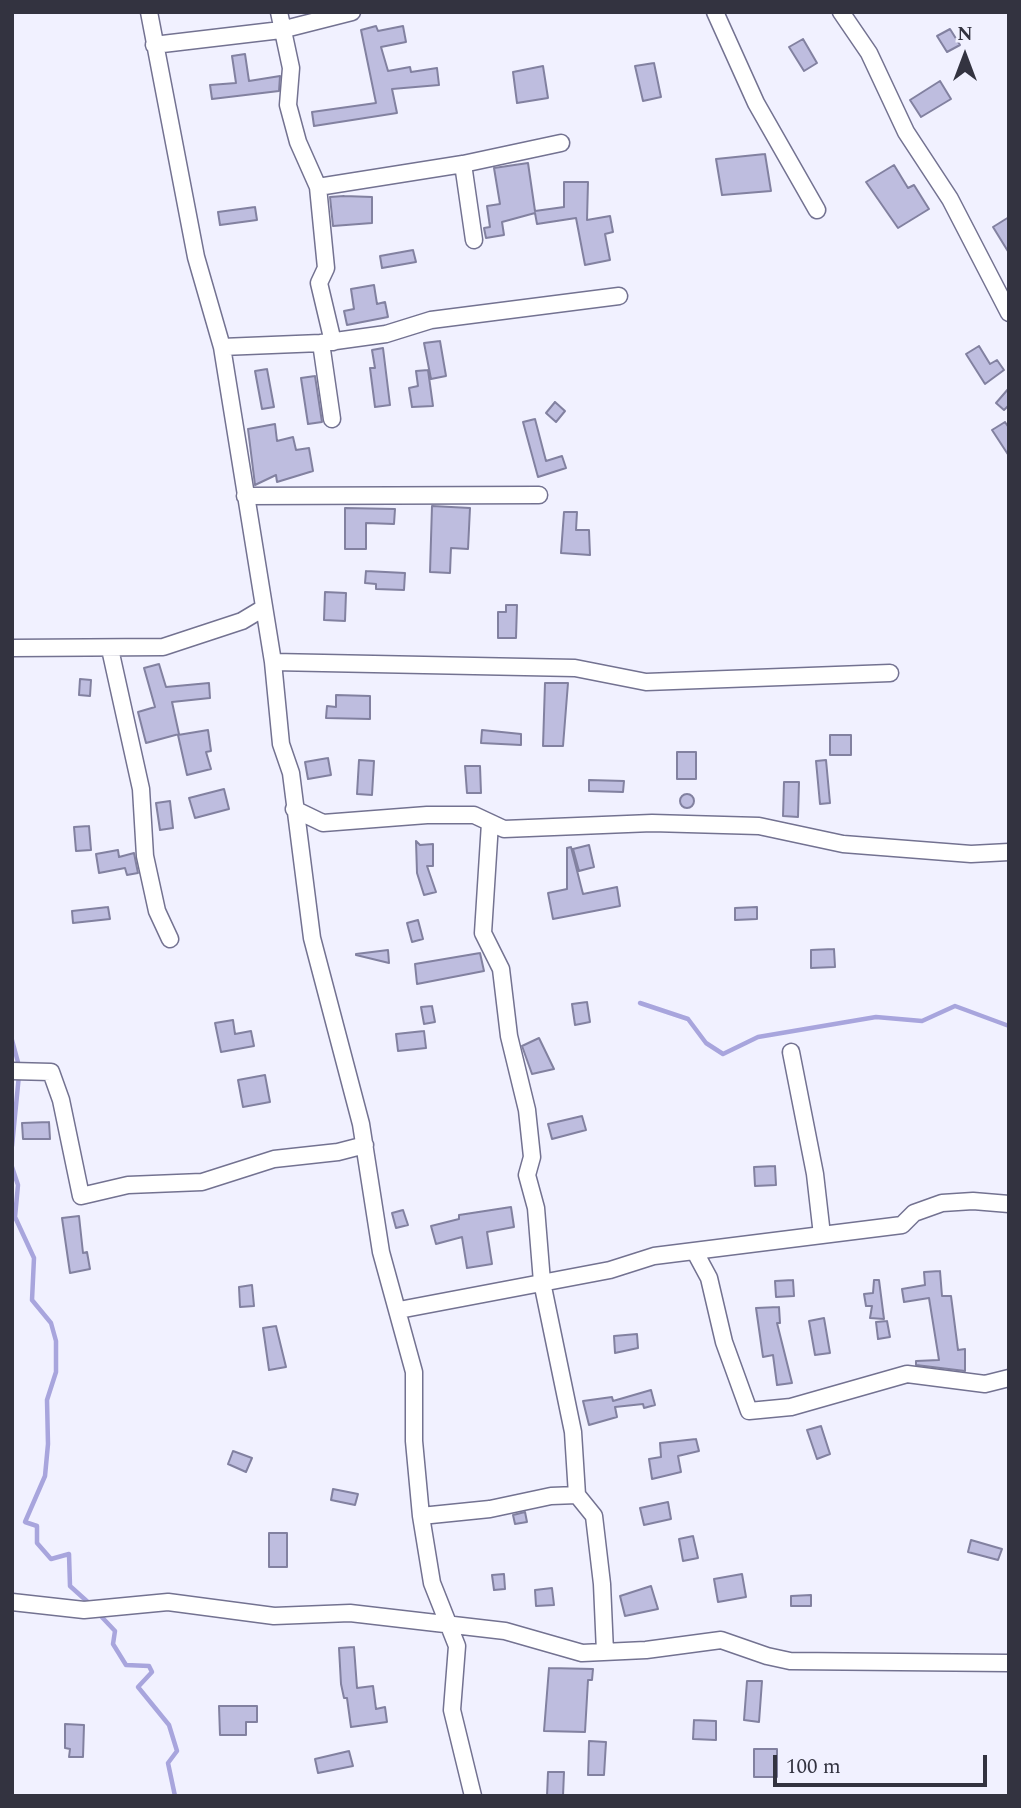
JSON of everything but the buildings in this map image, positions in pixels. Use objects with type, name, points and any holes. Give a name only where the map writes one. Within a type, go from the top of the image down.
[{"type":"street","points":[[149,12],[196,257],[222,347],[262,609],[273,662],[281,744],[291,773],[312,938],[365,1145],[381,1252],[414,1372],[414,1441],[421,1516],[432,1583],[457,1646],[452,1710],[472,1795]]},
{"type":"street","points":[[278,12],[291,68],[288,106],[298,142],[318,187],[326,268],[319,283],[327,343],[332,419]]},
{"type":"street","points":[[154,45],[281,30],[352,12]]},
{"type":"street","points":[[715,12],[756,103],[817,210]]},
{"type":"street","points":[[841,12],[869,53],[906,131],[950,199],[1009,313]]},
{"type":"street","points":[[318,187],[463,164],[561,143]]},
{"type":"street","points":[[463,164],[474,240]]},
{"type":"street","points":[[222,347],[327,343],[386,334],[431,320],[619,296]]},
{"type":"street","points":[[245,496],[539,495]]},
{"type":"street","points":[[12,648],[163,647],[242,621],[262,609]]},
{"type":"street","points":[[110,649],[141,789],[145,856],[157,911],[170,939]]},
{"type":"street","points":[[273,662],[575,668],[646,682],[890,673]]},
{"type":"street","points":[[294,809],[323,823],[427,815],[474,815],[504,829],[652,823],[759,826],[843,844],[971,854],[1009,852]]},
{"type":"street","points":[[490,822],[483,933],[501,969],[504,1011],[527,1110],[532,1157],[527,1175],[536,1208],[542,1282],[573,1432],[577,1495],[594,1516],[602,1584],[605,1652]]},
{"type":"street","points":[[790,1052],[815,1174],[822,1235]]},
{"type":"street","points":[[12,1072],[51,1072],[61,1100],[81,1196],[128,1185],[202,1182],[274,1159],[338,1152],[365,1145]]},
{"type":"street","points":[[399,1310],[610,1270],[654,1256],[902,1225],[914,1213],[942,1203],[974,1201],[1009,1204]]},
{"type":"street","points":[[695,1252],[709,1278],[724,1342],[749,1411],[791,1407],[907,1374],[985,1384],[1009,1378]]},
{"type":"street","points":[[421,1516],[489,1509],[551,1496],[577,1495]]},
{"type":"street","points":[[12,1602],[84,1610],[168,1602],[274,1616],[350,1613],[505,1631],[582,1653],[721,1640],[790,1661],[1009,1664]]},
{"type":"waterway","points":[[640,1003],[688,1019],[706,1043],[723,1054],[758,1037],[876,1017],[922,1021],[955,1006],[1009,1026]]},
{"type":"waterway","points":[[12,1040],[19,1066]]},
{"type":"waterway","points":[[12,1146],[19,1075]]},
{"type":"waterway","points":[[12,1167],[18,1185],[15,1217],[34,1258],[32,1300],[51,1323],[56,1341],[56,1372],[47,1400],[48,1444],[45,1476],[25,1522],[37,1526],[37,1543],[51,1559],[69,1554],[70,1586],[90,1604]]},
{"type":"waterway","points":[[98,1613],[115,1631],[113,1644],[126,1665],[149,1666],[152,1672],[138,1687],[169,1725],[177,1751],[168,1763],[175,1796]]}]
